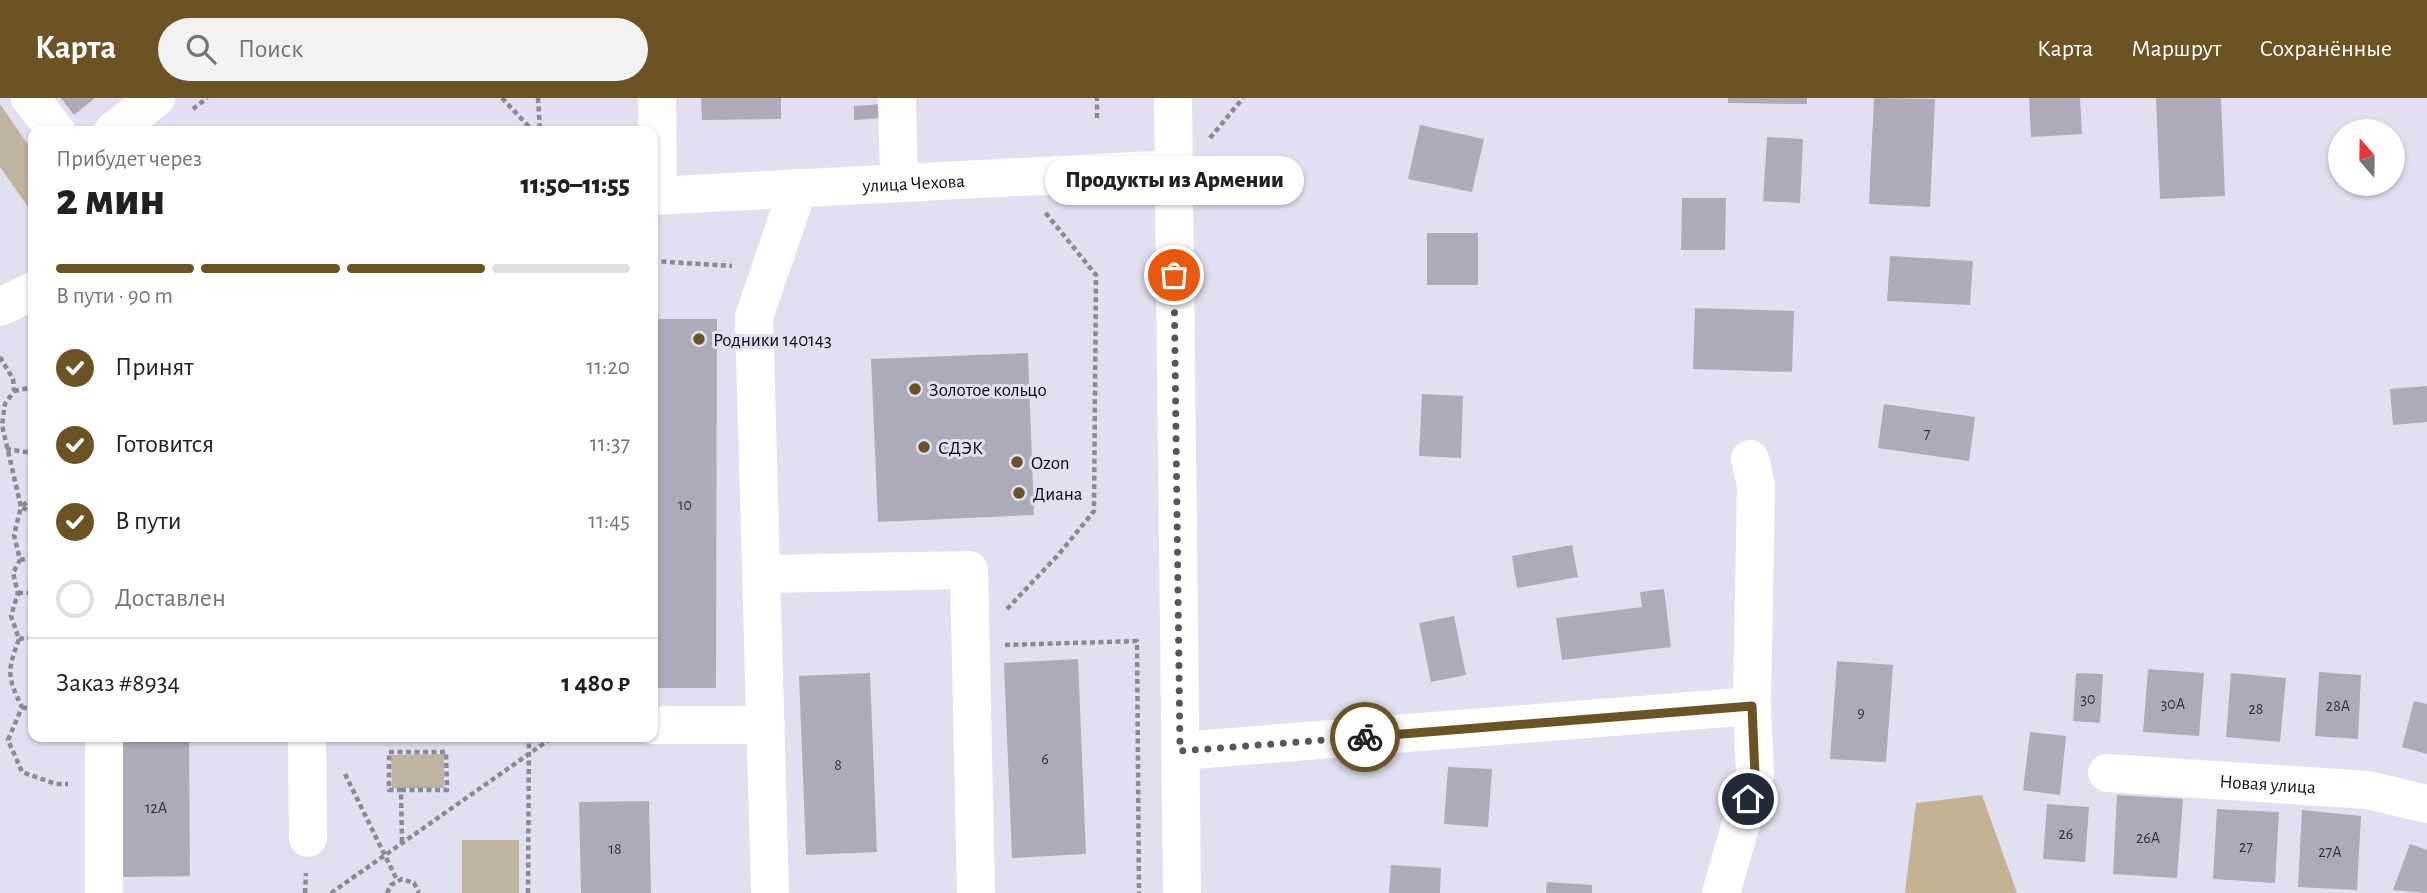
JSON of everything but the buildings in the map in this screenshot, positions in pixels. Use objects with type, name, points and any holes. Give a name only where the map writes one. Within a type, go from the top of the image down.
[{"type":"street","points":[[30,98],[52,126]]},
{"type":"street","points":[[120,126],[156,98]]},
{"type":"street","points":[[656,126],[657,98]]},
{"type":"street","points":[[897,98],[900,183]]},
{"type":"street","points":[[1173,98],[1182,893]]},
{"type":"street","name":"улица Чехова","points":[[658,196],[1173,169]]},
{"type":"street","points":[[770,893],[754,317],[773,268],[798,188]]},
{"type":"street","points":[[0,307],[28,293]]},
{"type":"street","points":[[1721,893],[1755,775],[1752,706],[1756,485],[1750,459]]},
{"type":"street","points":[[762,574],[970,570],[976,893]]},
{"type":"street","points":[[1180,751],[1752,706]]},
{"type":"street","points":[[658,725],[766,725]]},
{"type":"street","points":[[104,742],[104,893]]},
{"type":"street","points":[[307,742],[308,838]]},
{"type":"street","name":"Новая улица","points":[[2107,773],[2368,790],[2427,804]]},
{"type":"path","points":[[502,98],[528,126]]},
{"type":"path","points":[[538,98],[540,126]]},
{"type":"path","points":[[1097,98],[1097,118]]},
{"type":"path","points":[[971,646],[1059,554],[1094,511],[1096,275],[1039,205]]},
{"type":"path","points":[[658,261],[773,268]]},
{"type":"path","points":[[0,357],[13,379],[14,391],[5,404],[2,425],[21,507],[14,535],[20,560],[13,573],[18,593],[11,616],[19,639],[9,664],[9,681],[22,707],[28,709]]},
{"type":"path","points":[[14,391],[28,388]]},
{"type":"path","points":[[6,449],[28,452]]},
{"type":"path","points":[[21,507],[28,501]]},
{"type":"path","points":[[21,507],[28,510]]},
{"type":"path","points":[[20,560],[28,558]]},
{"type":"path","points":[[18,593],[28,593]]},
{"type":"path","points":[[19,639],[28,638]]},
{"type":"path","points":[[971,646],[1137,640],[1139,893]]},
{"type":"path","points":[[22,707],[8,740],[22,772],[56,784],[104,785]]},
{"type":"path","points":[[528,893],[529,742]]},
{"type":"path","points":[[331,893],[546,742]]},
{"type":"path","points":[[389,752],[446,752],[447,790],[401,790],[389,790],[389,752]]},
{"type":"path","points":[[345,773],[397,880]]},
{"type":"path","points":[[401,790],[402,844]]},
{"type":"path","points":[[387,893],[397,880],[408,879],[414,883],[419,893]]},
{"type":"shaded area","points":[[0,104],[28,145],[28,207],[0,167]]},
{"type":"shaded area","points":[[444,754],[444,788],[392,788],[391,755]]},
{"type":"shaded area","points":[[1982,795],[2017,893],[1905,893],[1916,803]]},
{"type":"shaded area","points":[[462,840],[519,840],[519,893],[462,893]]},
{"type":"way so far","points":[[1174,275],[1180,751],[1365,737]]},
{"type":"place","name":"Продукты из Армении","points":[[1174,275]]},
{"type":"place","name":"Родники 140143","points":[[699,339]]},
{"type":"place","name":"Золотое кольцо","points":[[915,389]]},
{"type":"place","name":"СДЭК","points":[[924,447]]},
{"type":"place","name":"Ozon","points":[[1017,462]]},
{"type":"place","name":"Диана","points":[[1019,493]]},
{"type":"route","points":[[1365,737],[1752,706],[1755,775],[1748,799]]}]
